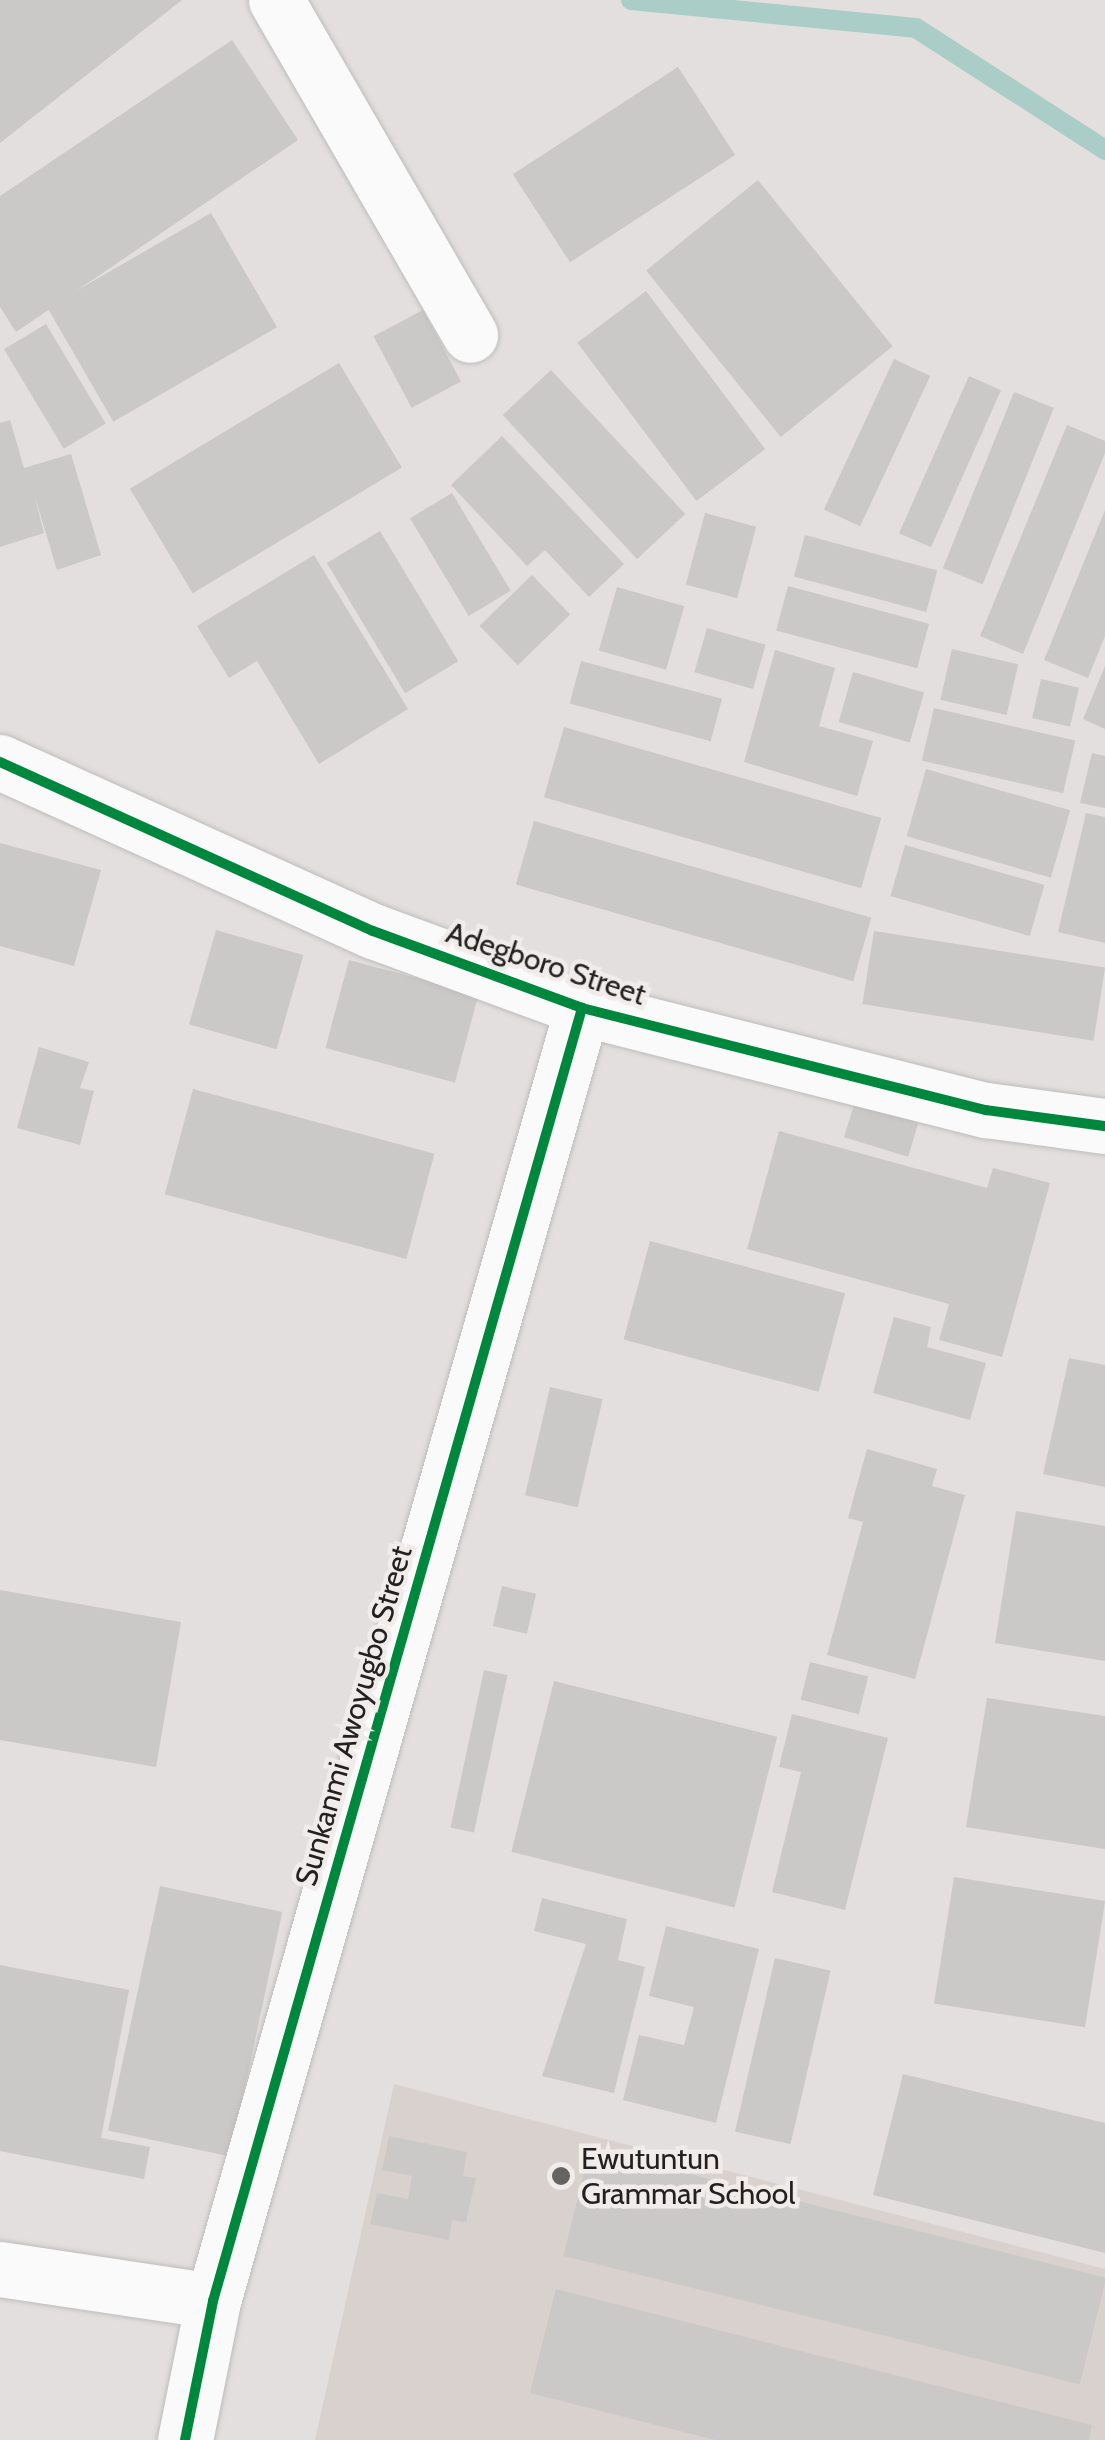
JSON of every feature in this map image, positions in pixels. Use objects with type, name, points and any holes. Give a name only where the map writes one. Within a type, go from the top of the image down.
[{"type":"street","points":[[276,0],[470,335]]},
{"type":"street","name":"Adegboro Street","points":[[0,762],[373,931],[582,1008],[986,1110],[1105,1126]]},
{"type":"street","name":"Sunkanmi Awoyugbo Street","points":[[185,2440],[213,2300],[582,1008]]},
{"type":"street","points":[[0,2269],[213,2300]]},
{"type":"shaded area","name":"Ewutuntun Grammar School","points":[[394,2084],[1105,2269],[1105,2440],[315,2440]]},
{"type":"building","points":[[0,0],[182,0],[0,143]]},
{"type":"building","points":[[232,40],[298,140],[16,332],[0,307],[0,196]]},
{"type":"building","points":[[678,67],[735,155],[570,262],[513,174]]},
{"type":"building","points":[[758,180],[893,346],[781,437],[646,271]]},
{"type":"building","points":[[211,213],[277,327],[113,422],[47,308]]},
{"type":"building","points":[[646,291],[765,449],[696,501],[577,343]]},
{"type":"building","points":[[423,310],[461,382],[412,408],[374,336]]},
{"type":"building","points":[[46,324],[106,423],[64,449],[4,349]]},
{"type":"building","points":[[894,359],[930,376],[860,526],[824,509]]},
{"type":"building","points":[[339,363],[402,468],[193,593],[130,489]]},
{"type":"building","points":[[551,370],[685,514],[637,559],[503,415]]},
{"type":"building","points":[[969,376],[1001,390],[931,547],[899,533]]},
{"type":"building","points":[[1014,392],[1054,408],[983,584],[943,568]]},
{"type":"building","points":[[10,420],[24,468],[71,454],[101,555],[57,570],[34,494],[44,533],[0,547],[0,423]]},
{"type":"building","points":[[1067,425],[1105,441],[1105,453],[1023,654],[980,636]]},
{"type":"building","points":[[502,436],[624,564],[589,597],[545,550],[527,566],[451,485]]},
{"type":"building","points":[[452,493],[511,591],[469,616],[410,518]]},
{"type":"building","points":[[1105,510],[1105,636],[1088,678],[1044,660]]},
{"type":"building","points":[[705,513],[756,527],[737,598],[686,584]]},
{"type":"building","points":[[380,531],[458,661],[405,693],[327,563]]},
{"type":"building","points":[[805,535],[937,570],[926,612],[794,577]]},
{"type":"building","points":[[314,555],[408,709],[319,764],[257,661],[229,678],[197,626]]},
{"type":"building","points":[[532,575],[570,615],[518,665],[479,626]]},
{"type":"building","points":[[788,586],[929,624],[917,668],[776,630]]},
{"type":"building","points":[[617,587],[684,606],[666,670],[599,650]]},
{"type":"building","points":[[707,628],[766,645],[753,689],[694,672]]},
{"type":"building","points":[[952,649],[1018,664],[1007,715],[940,700]]},
{"type":"building","points":[[775,650],[835,668],[819,726],[873,741],[857,796],[744,762]]},
{"type":"building","points":[[581,661],[722,699],[711,741],[570,704]]},
{"type":"building","points":[[1105,666],[1105,729],[1083,719]]},
{"type":"building","points":[[853,672],[924,692],[910,742],[839,722]]},
{"type":"building","points":[[1041,679],[1079,688],[1070,727],[1032,718]]},
{"type":"building","points":[[934,708],[1075,741],[1063,793],[922,761]]},
{"type":"building","points":[[564,727],[881,818],[861,888],[544,797]]},
{"type":"building","points":[[1092,753],[1105,756],[1105,808],[1080,803]]},
{"type":"building","points":[[926,769],[1070,810],[1051,878],[907,836]]},
{"type":"building","points":[[1086,813],[1105,817],[1105,943],[1058,932]]},
{"type":"building","points":[[534,821],[871,918],[853,981],[516,884]]},
{"type":"building","points":[[0,843],[101,870],[74,966],[0,946]]},
{"type":"building","points":[[905,845],[1044,885],[1030,936],[890,896]]},
{"type":"building","points":[[216,930],[303,955],[276,1049],[189,1024]]},
{"type":"building","points":[[874,931],[1105,968],[1094,1041],[862,1004]]},
{"type":"building","points":[[349,960],[478,995],[455,1083],[325,1048]]},
{"type":"building","points":[[39,1047],[89,1062],[80,1088],[94,1091],[80,1145],[17,1128]]},
{"type":"building","points":[[193,1089],[434,1154],[406,1259],[165,1194]]},
{"type":"building","points":[[856,1098],[920,1118],[908,1157],[844,1137]]},
{"type":"building","points":[[779,1131],[987,1188],[993,1168],[1050,1183],[1002,1357],[939,1340],[949,1304],[747,1249]]},
{"type":"building","points":[[650,1241],[845,1293],[819,1392],[624,1340]]},
{"type":"building","points":[[894,1317],[931,1327],[927,1347],[986,1363],[970,1420],[873,1393]]},
{"type":"building","points":[[1069,1358],[1105,1365],[1105,1487],[1043,1474]]},
{"type":"building","points":[[550,1387],[603,1399],[578,1507],[525,1495]]},
{"type":"building","points":[[867,1449],[937,1469],[932,1486],[965,1495],[915,1679],[827,1655],[863,1522],[848,1518]]},
{"type":"building","points":[[1016,1511],[1105,1526],[1105,1661],[995,1643]]},
{"type":"building","points":[[502,1586],[536,1594],[527,1634],[493,1626]]},
{"type":"building","points":[[0,1590],[181,1622],[156,1767],[0,1740]]},
{"type":"building","points":[[810,1662],[868,1677],[859,1714],[801,1700]]},
{"type":"building","points":[[484,1670],[507,1675],[474,1832],[451,1827]]},
{"type":"building","points":[[554,1681],[777,1737],[735,1907],[511,1852]]},
{"type":"building","points":[[987,1698],[1105,1716],[1105,1849],[966,1827]]},
{"type":"building","points":[[792,1714],[888,1738],[845,1910],[772,1892],[801,1772],[779,1767]]},
{"type":"building","points":[[954,1877],[1105,1901],[1085,2027],[934,2003]]},
{"type":"building","points":[[160,1886],[282,1912],[230,2157],[108,2131]]},
{"type":"building","points":[[542,1898],[627,1919],[618,1960],[645,1967],[614,2093],[542,2076],[586,1944],[534,1931]]},
{"type":"building","points":[[666,1926],[759,1949],[716,2123],[623,2100],[639,2035],[684,2045],[694,2007],[649,1996]]},
{"type":"building","points":[[775,1958],[831,1971],[790,2144],[735,2131]]},
{"type":"building","points":[[0,1965],[129,1990],[101,2138],[150,2147],[144,2179],[0,2151]]},
{"type":"building","points":[[903,2074],[1105,2123],[1105,2253],[873,2195]]},
{"type":"building","points":[[389,2136],[467,2152],[463,2176],[476,2178],[466,2222],[452,2220],[449,2240],[370,2224],[377,2193],[408,2199],[412,2176],[382,2170]]},
{"type":"building","points":[[590,2149],[1105,2277],[1080,2384],[563,2256]]},
{"type":"building","points":[[556,2289],[1092,2425],[1089,2440],[715,2440],[530,2393]]},
{"type":"waterway","points":[[631,0],[916,28],[1105,150]]},
{"type":"cycle path","points":[[0,762],[373,931],[582,1008],[986,1110],[1105,1126]]},
{"type":"cycle path","points":[[185,2440],[213,2301],[582,1008]]},
{"type":"place","name":"Ewutuntun Grammar School","points":[[561,2176]]}]
